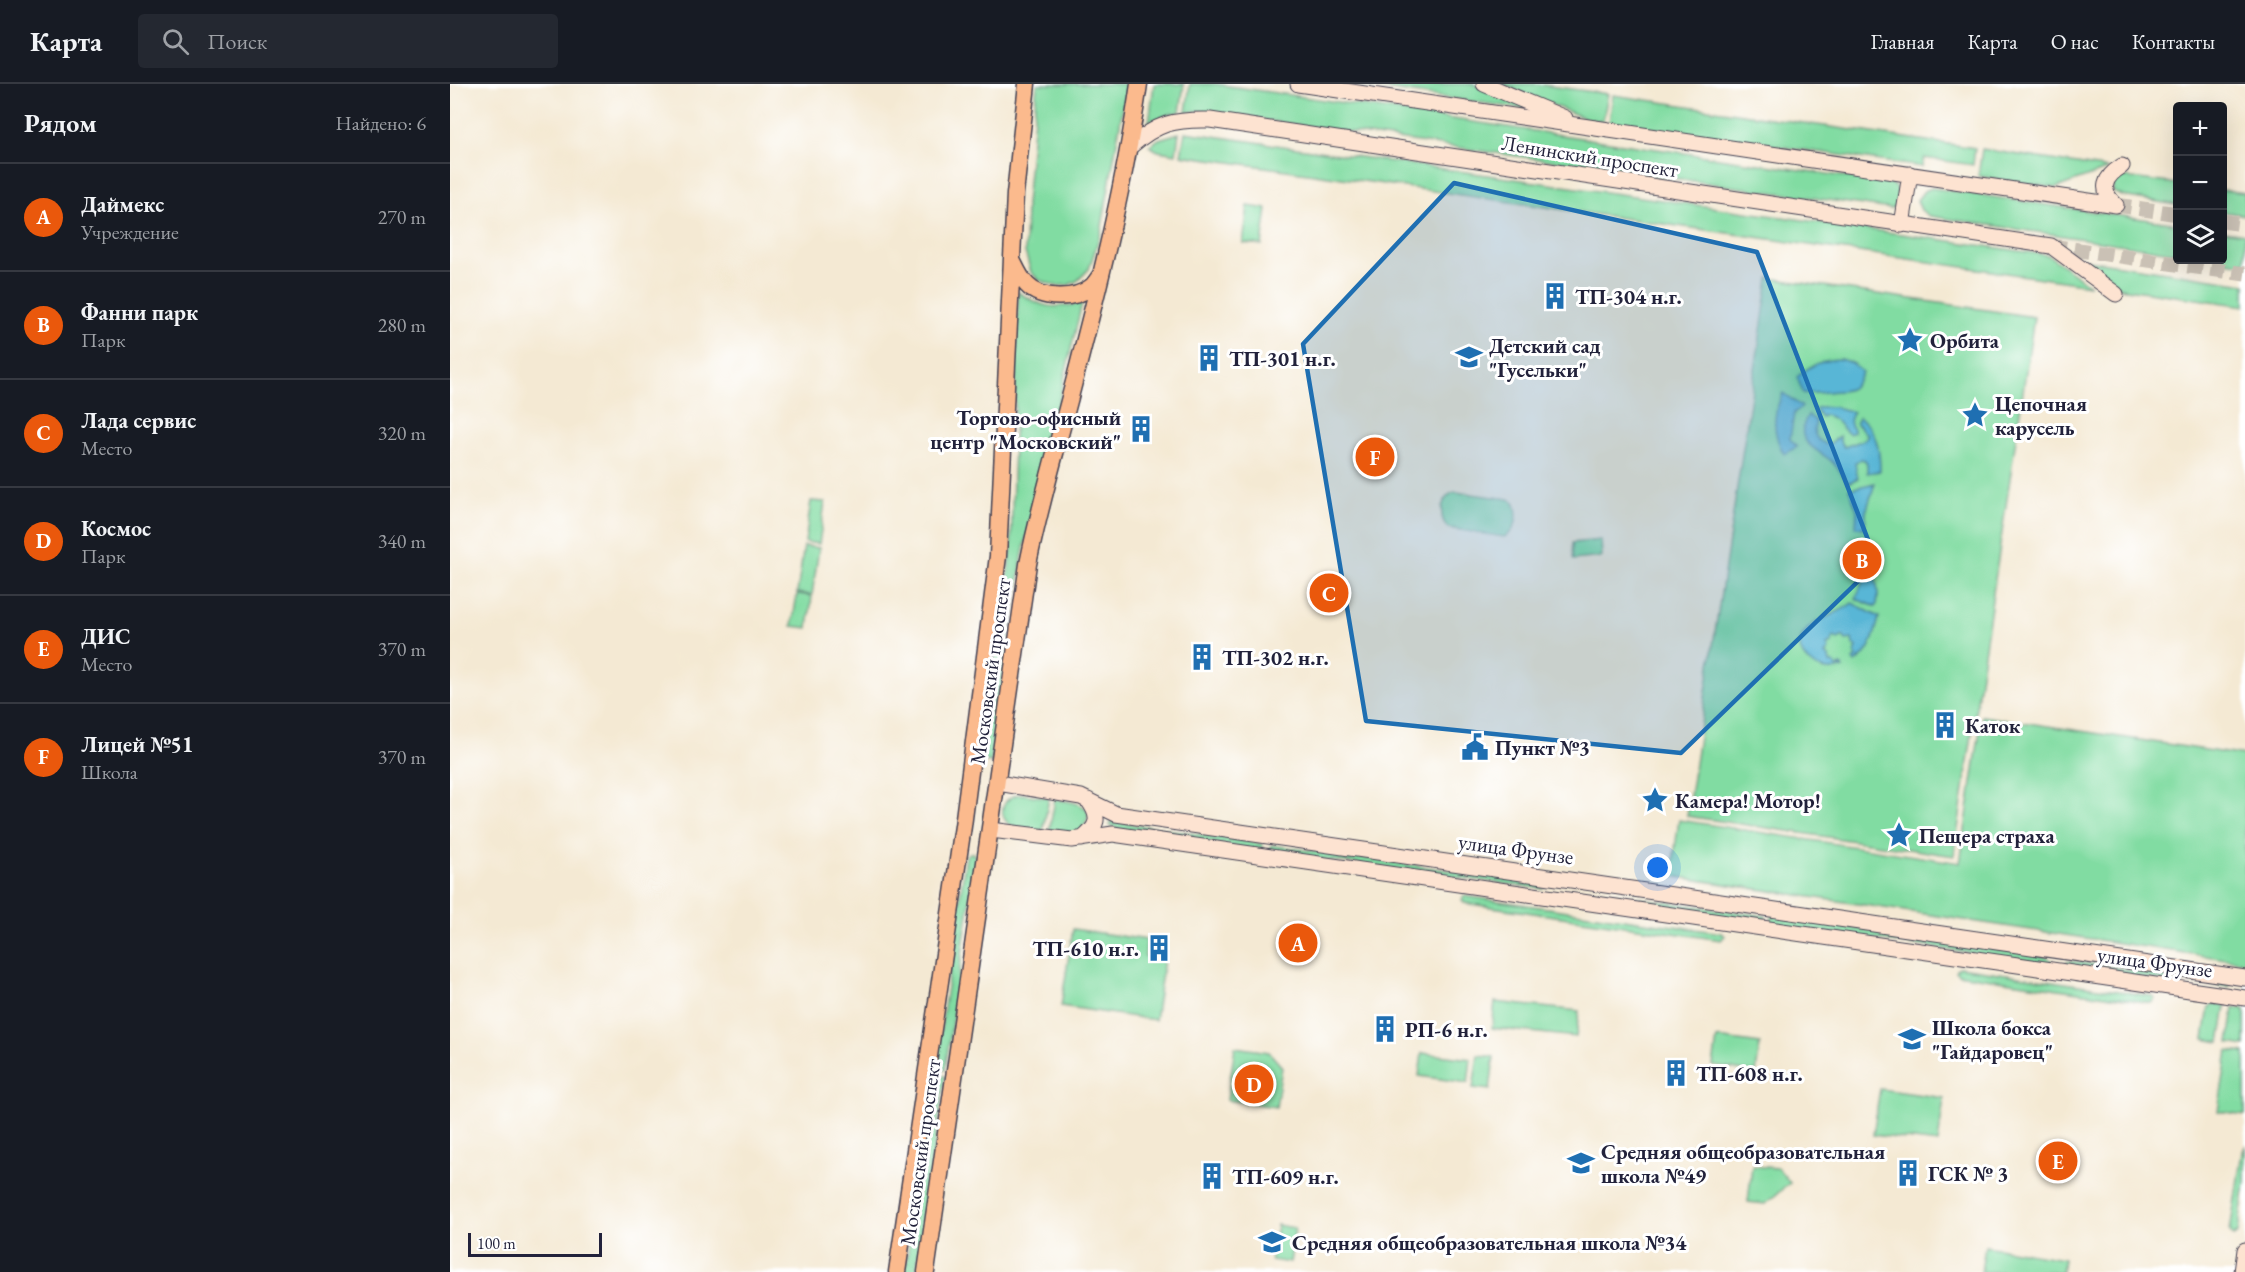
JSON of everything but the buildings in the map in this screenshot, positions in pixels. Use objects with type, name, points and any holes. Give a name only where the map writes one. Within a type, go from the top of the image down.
[{"type":"main road","name":"Московский проспект","points":[[897,1272],[963,826],[998,556],[1015,194],[1026,84]]},
{"type":"main road","name":"Московский проспект","points":[[926,1272],[1032,545],[1101,274],[1130,147],[1139,84]]},
{"type":"main road","name":"Ленинский проспект","points":[[1298,84],[2116,205],[2109,199],[2106,187],[2111,174],[2122,166]]},
{"type":"main road","points":[[1484,84],[1587,127]]},
{"type":"main road","name":"Ленинский проспект","points":[[1130,147],[1154,128],[1167,123],[1183,120],[1210,120],[2051,246],[2116,294]]},
{"type":"main road","points":[[1902,225],[1910,174]]},
{"type":"main road","points":[[1012,259],[1028,286],[1042,294],[1055,296],[1079,294],[1091,287],[1101,274]]},
{"type":"main road","name":"улица Фрунзе","points":[[969,779],[1064,794],[1088,800],[1116,814],[2245,978]]},
{"type":"main road","points":[[1082,839],[1093,830],[1096,820],[1095,810],[1088,800]]},
{"type":"main road","points":[[1113,834],[1106,831],[1104,823],[1109,816],[1116,814]]},
{"type":"main road","name":"улица Фрунзе","points":[[963,826],[1072,840],[1113,834],[2245,998]]},
{"type":"main road","points":[[1542,897],[1551,887],[1550,881],[1545,876]]},
{"type":"main road","points":[[1589,903],[1583,898],[1581,892],[1585,886],[1592,883]]},
{"type":"main road","points":[[2058,971],[2061,951]]},
{"type":"main road","points":[[2242,1272],[2245,1250]]},
{"type":"highlighted area","points":[[1454,183],[1757,252],[1877,563],[1681,753],[1366,721],[1303,344]]},
{"type":"green space","points":[[1037,84],[1127,84],[1101,232],[1089,269],[1077,281],[1068,285],[1056,286],[1039,280],[1031,272],[1025,252],[1026,204]]},
{"type":"green space","points":[[1154,84],[1184,84],[1180,112],[1149,122]]},
{"type":"green space","points":[[1190,84],[1215,84],[1889,183],[1897,188],[1898,203],[1891,209],[1200,111],[1186,112]]},
{"type":"green space","points":[[1351,84],[1473,84],[1544,112]]},
{"type":"green space","points":[[1500,84],[1535,84],[1608,94],[1603,121],[1587,119]]},
{"type":"green space","points":[[1613,95],[1975,148],[1973,165],[1924,158],[1922,167],[1609,122]]},
{"type":"green space","points":[[1185,132],[2048,255],[2090,285],[1181,155]]},
{"type":"green space","points":[[1179,133],[1176,154],[1158,151],[1149,146],[1159,139]]},
{"type":"green space","points":[[1982,149],[2109,169],[2056,188],[1978,176]]},
{"type":"green space","points":[[2123,177],[2173,183],[2173,204],[2122,196],[2113,192],[2113,182]]},
{"type":"green space","points":[[1932,188],[2173,223],[2173,252],[1929,216],[1921,210],[1917,200],[1924,191]]},
{"type":"green space","points":[[2227,191],[2245,193],[2245,215],[2227,213]]},
{"type":"green space","points":[[1248,206],[1267,209],[1262,245],[1243,243]]},
{"type":"green space","points":[[2227,232],[2245,234],[2245,264],[2227,261]]},
{"type":"green space","points":[[2080,259],[2245,284],[2245,306],[2120,288]]},
{"type":"green space","points":[[1769,278],[2034,317],[1954,856],[1687,816]]},
{"type":"green space","points":[[1018,292],[1042,305],[1056,307],[1082,303],[1023,553],[991,762],[980,760],[1011,551]]},
{"type":"green space","points":[[1456,492],[1513,501],[1517,516],[1512,531],[1504,537],[1448,528],[1442,518],[1442,507],[1447,497]]},
{"type":"green space","points":[[811,501],[825,502],[819,544],[805,542]]},
{"type":"green space","points":[[1601,540],[1602,557],[1573,560],[1572,543]]},
{"type":"green space","points":[[804,546],[819,548],[812,595],[797,593]]},
{"type":"green space","points":[[797,594],[812,596],[808,628],[792,626]]},
{"type":"green space","points":[[1982,716],[2245,756],[2245,962],[1671,876],[1679,820],[1960,863]]},
{"type":"green space","points":[[1022,794],[1049,798],[1043,831],[1016,827],[1005,819],[1004,804],[1011,797]]},
{"type":"green space","points":[[1055,799],[1080,804],[1088,812],[1085,825],[1078,834],[1049,832]]},
{"type":"green space","points":[[1112,821],[1263,844],[1262,851],[1115,828],[1110,825]]},
{"type":"green space","points":[[1271,845],[1540,883],[1543,889],[1269,852]]},
{"type":"green space","points":[[973,853],[976,860],[945,1070],[935,1069],[966,856]]},
{"type":"green space","points":[[1589,891],[1766,916],[1765,924],[1586,896]]},
{"type":"green space","points":[[1464,896],[1722,933],[1725,936],[1721,940],[1464,903],[1462,900]]},
{"type":"green space","points":[[1772,916],[2047,957],[2052,961],[2051,964],[1771,925]]},
{"type":"green space","points":[[1073,929],[1147,940],[1145,956],[1164,959],[1155,1020],[1061,1006]]},
{"type":"green space","points":[[2071,961],[2229,984],[2229,987],[2175,979],[2168,982],[2065,966]]},
{"type":"green space","points":[[1959,967],[2152,996],[2155,999],[2151,1003],[1958,974],[1955,971]]},
{"type":"green space","points":[[1495,1002],[1579,1011],[1576,1037],[1492,1028]]},
{"type":"green space","points":[[2213,1004],[2226,1006],[2220,1042],[2204,1039],[2209,1007]]},
{"type":"green space","points":[[2234,1007],[2245,1009],[2245,1046],[2229,1043]]},
{"type":"green space","points":[[1717,1038],[1760,1044],[1756,1073],[1713,1066]]},
{"type":"green space","points":[[1235,1047],[1269,1052],[1282,1067],[1276,1107],[1227,1100]]},
{"type":"green space","points":[[2228,1051],[2245,1053],[2245,1115],[2218,1111]]},
{"type":"green space","points":[[1422,1053],[1471,1059],[1468,1083],[1419,1076]]},
{"type":"green space","points":[[1478,1055],[1494,1057],[1490,1090],[1473,1088]]},
{"type":"green space","points":[[934,1074],[945,1076],[916,1272],[905,1272]]},
{"type":"green space","points":[[1880,1089],[1944,1098],[1938,1143],[1873,1135]]},
{"type":"green space","points":[[2245,1147],[2245,1183],[2238,1233],[2233,1236],[2230,1232],[2242,1152]]},
{"type":"green space","points":[[1752,1166],[1778,1168],[1790,1183],[1765,1204],[1748,1202]]},
{"type":"green space","points":[[1277,1225],[1295,1228],[1290,1263],[1271,1260]]},
{"type":"green space","points":[[1985,1246],[2064,1259],[2062,1272],[1981,1272]]},
{"type":"water","points":[[1840,359],[1852,363],[1862,372],[1853,387],[1840,391],[1803,393],[1797,377],[1817,364]]},
{"type":"water","points":[[1783,393],[1802,407],[1794,413],[1790,439],[1797,447],[1784,454],[1777,439],[1775,424],[1775,416]]},
{"type":"water","points":[[1835,407],[1853,412],[1850,420],[1854,432],[1849,434],[1830,416],[1821,417],[1815,409]]},
{"type":"water","points":[[1808,415],[1816,421],[1814,430],[1818,440],[1829,444],[1840,436],[1840,442],[1844,447],[1864,440],[1868,435],[1856,423],[1859,417],[1874,434],[1880,471],[1867,473],[1865,460],[1860,459],[1855,463],[1858,478],[1848,483],[1833,462],[1807,443],[1804,438],[1804,424]]},
{"type":"water","points":[[1875,483],[1866,512],[1865,528],[1856,527],[1857,510],[1849,489]]},
{"type":"water","points":[[1861,557],[1868,557],[1875,575],[1878,588],[1876,607],[1856,599],[1864,578]]},
{"type":"water","points":[[1852,603],[1879,617],[1874,637],[1865,654],[1855,663],[1853,660],[1857,657],[1855,653],[1857,647],[1853,645],[1852,639],[1846,640],[1843,636],[1838,639],[1834,637],[1832,643],[1827,645],[1829,649],[1825,654],[1829,657],[1830,663],[1834,663],[1837,668],[1841,665],[1843,668],[1825,670],[1809,662],[1803,656],[1800,648],[1805,632],[1815,623]]},
{"type":"tunnel","points":[[2116,205],[2173,213]]},
{"type":"tunnel","points":[[2227,222],[2245,224]]},
{"type":"tunnel","points":[[2051,246],[2245,274]]},
{"type":"place","name":"ТП-304 н.г.","points":[[1555,296]]},
{"type":"place","name":"Орбита","points":[[1910,340]]},
{"type":"place","name":"Детский сад \"Гусельки\"","points":[[1469,357]]},
{"type":"place","name":"ТП-301 н.г.","points":[[1209,358]]},
{"type":"place","name":"Цепочная карусель","points":[[1975,415]]},
{"type":"place","name":"Торгово-офисный центр \"Московский\"","points":[[1141,429]]},
{"type":"place","name":"Лицей №51","points":[[1375,457]]},
{"type":"place","name":"Фанни парк","points":[[1862,560]]},
{"type":"place","name":"Лада сервис","points":[[1329,593]]},
{"type":"place","name":"ТП-302 н.г.","points":[[1202,657]]},
{"type":"place","name":"Каток","points":[[1945,725]]},
{"type":"place","name":"Пункт №3","points":[[1475,747]]},
{"type":"place","name":"Камера! Мотор!","points":[[1655,800]]},
{"type":"place","name":"Пещера страха","points":[[1899,835]]},
{"type":"place","name":"Даймекс","points":[[1298,943]]},
{"type":"place","name":"ТП-610 н.г.","points":[[1159,948]]},
{"type":"place","name":"РП-6 н.г.","points":[[1385,1029]]},
{"type":"place","name":"Школа бокса \"Гайдаровец\"","points":[[1912,1039]]},
{"type":"place","name":"ТП-608 н.г.","points":[[1676,1073]]},
{"type":"place","name":"Космос","points":[[1254,1084]]},
{"type":"place","name":"ДИС","points":[[2058,1161]]},
{"type":"place","name":"Средняя общеобразовательная школа №49","points":[[1581,1163]]},
{"type":"place","name":"ГСК № 3","points":[[1908,1173]]},
{"type":"place","name":"ТП-609 н.г.","points":[[1212,1176]]},
{"type":"place","name":"Средняя общеобразовательная школа №34","points":[[1272,1242]]}]
